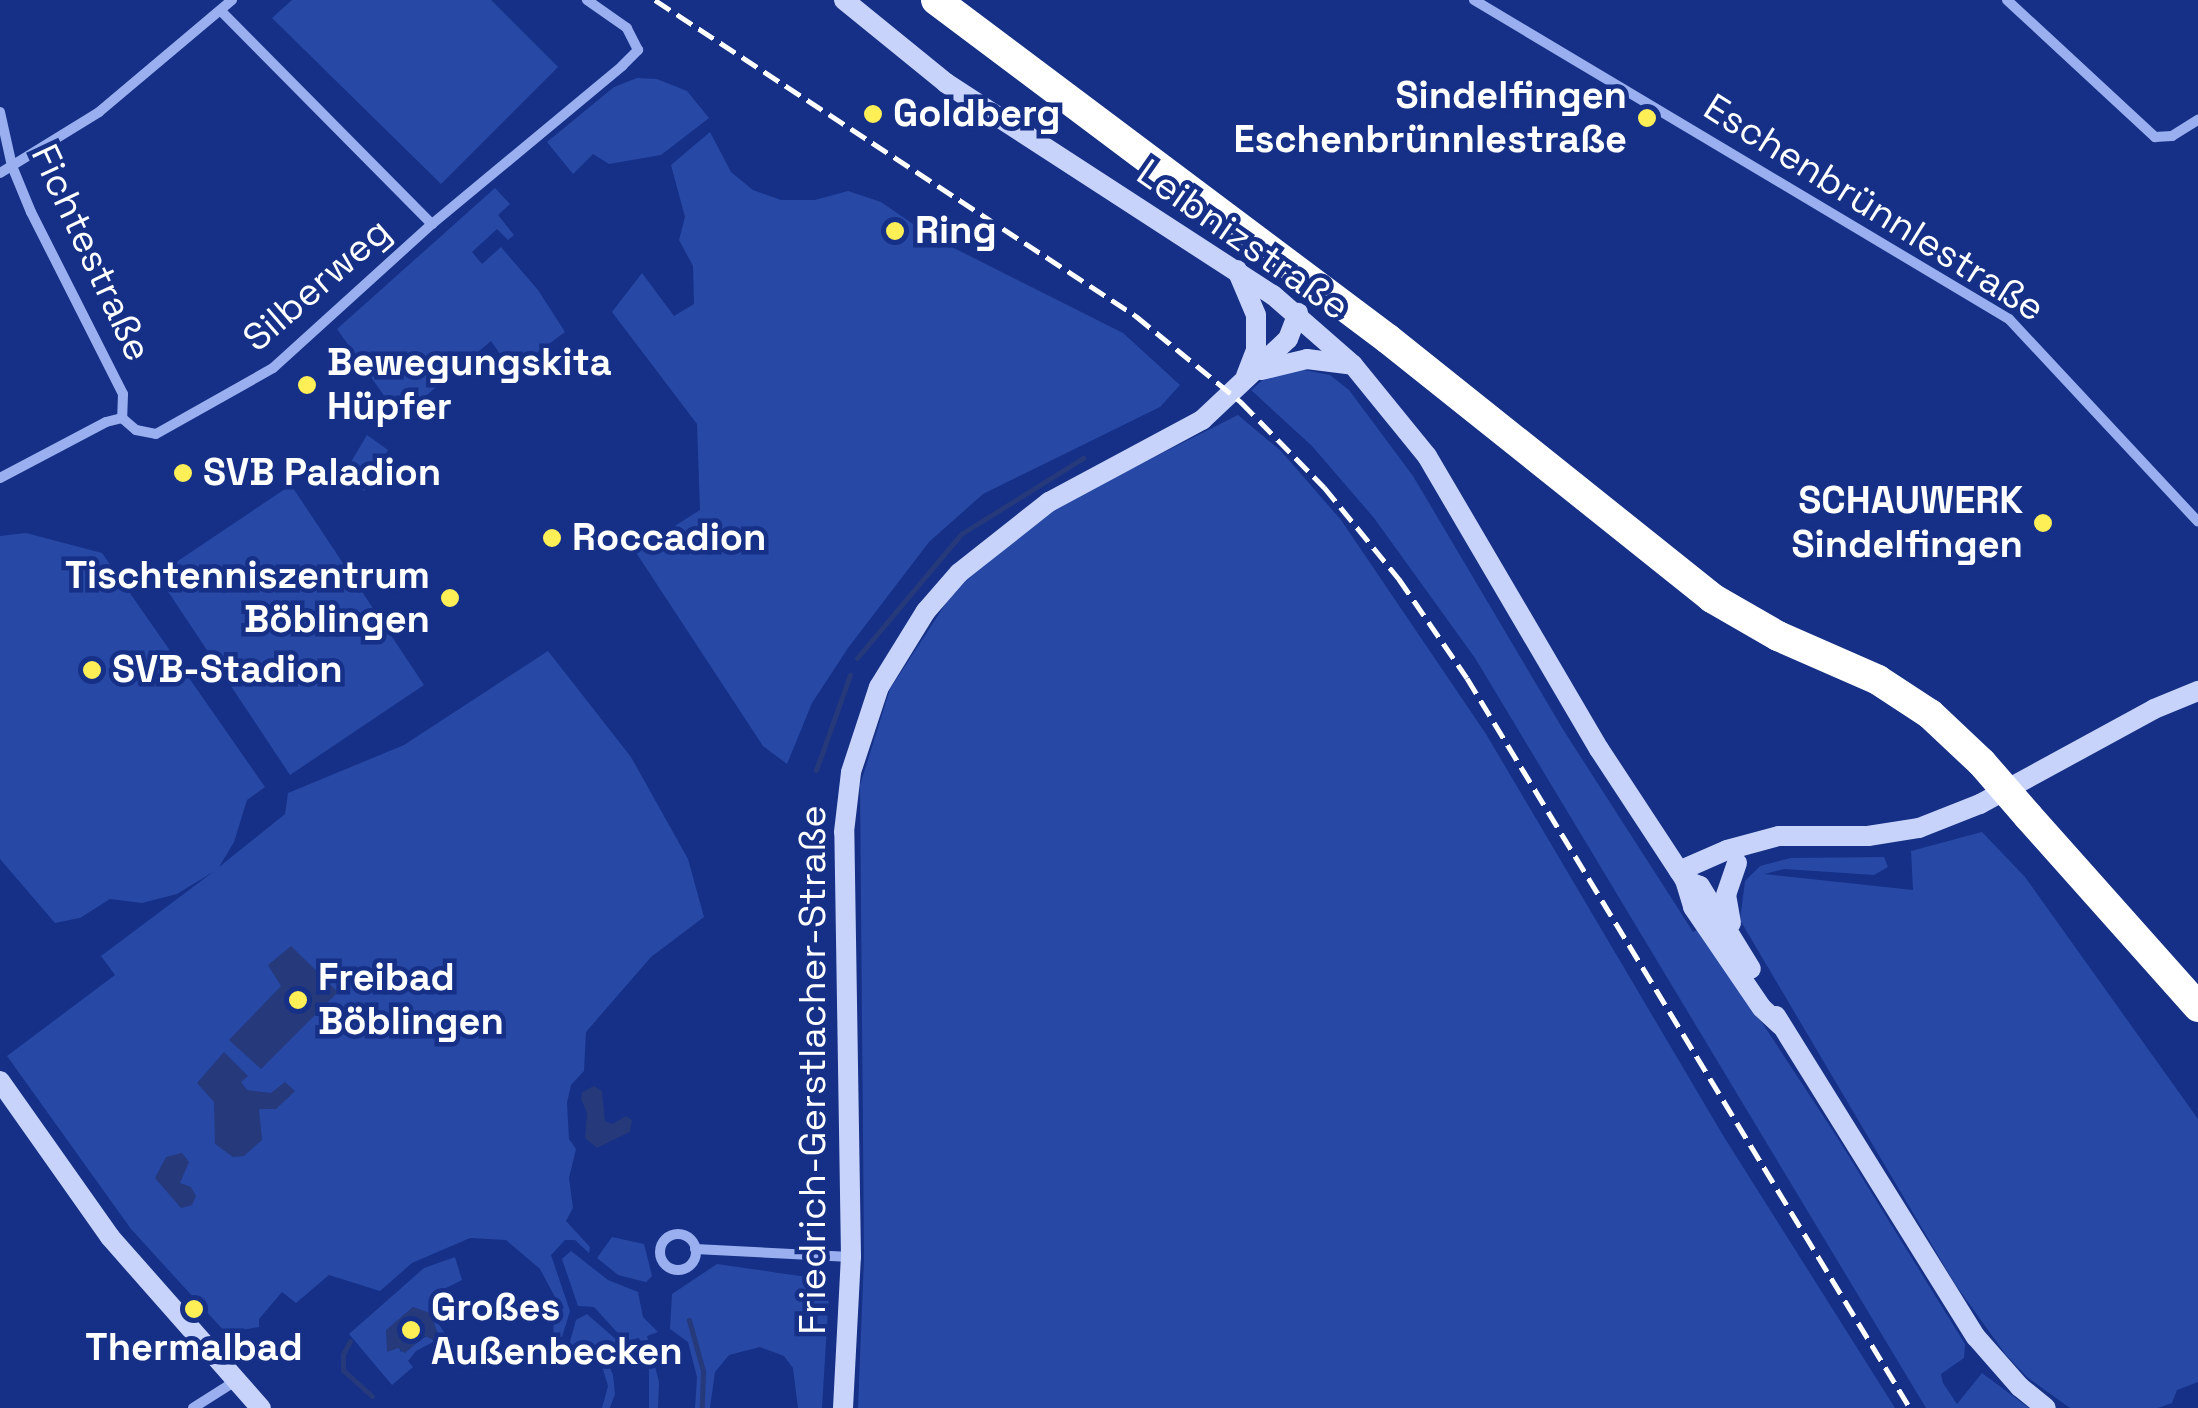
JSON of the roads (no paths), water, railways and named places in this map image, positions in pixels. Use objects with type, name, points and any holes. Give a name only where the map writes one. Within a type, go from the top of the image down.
[{"type":"highway","points":[[936,0],[1388,339],[1712,598],[1778,636],[1878,680],[1930,714],[1988,760]]},
{"type":"highway","points":[[962,0],[1386,316],[1695,563],[1769,612],[1854,651],[1908,682],[1954,717],[2198,1007]]},
{"type":"highway","points":[[2034,812],[2198,988]]},
{"type":"street","points":[[0,173],[99,112],[232,0]]},
{"type":"street","name":"Silberweg","points":[[122,418],[136,430],[156,434],[226,398],[291,354],[432,224],[638,50],[627,28],[586,0]]},
{"type":"street","name":"Leibnizstraße","points":[[844,0],[946,83],[1298,313],[1353,366],[1427,456],[1599,749],[1682,875]]},
{"type":"street","name":"Eschenbrünnlestraße","points":[[1474,0],[2009,319],[2198,522]]},
{"type":"street","points":[[2007,0],[2162,140],[2198,120]]},
{"type":"street","points":[[221,11],[432,224]]},
{"type":"street","name":"Fichtestraße","points":[[0,112],[12,166],[56,267],[123,394],[122,418]]},
{"type":"street","name":"Friedrich-Gerstlacher-Straße","points":[[1236,269],[1256,315],[1256,350]]},
{"type":"street","name":"Friedrich-Gerstlacher-Straße","points":[[1246,377],[1256,350],[1274,328],[1298,313]]},
{"type":"street","name":"Friedrich-Gerstlacher-Straße","points":[[842,1408],[851,1257],[844,832],[851,772],[879,687],[926,611],[997,539],[1050,502],[1202,420],[1288,340],[1298,313]]},
{"type":"street","name":"Friedrich-Gerstlacher-Straße","points":[[1246,377],[1272,365],[1307,359],[1353,366]]},
{"type":"street","points":[[0,478],[106,422],[122,418]]},
{"type":"street","points":[[2170,700],[2198,675]]},
{"type":"street","points":[[1682,875],[1764,840],[1798,834],[1890,834],[1918,828],[1980,804],[2170,700],[2198,690]]},
{"type":"street","points":[[1682,875],[1709,880],[1764,840]]},
{"type":"street","points":[[1737,863],[1726,904],[1744,958]]},
{"type":"street","points":[[1682,875],[1700,886],[1781,1026],[1976,1337],[2020,1387],[2046,1408]]},
{"type":"street","points":[[1682,875],[1693,907],[1762,1008],[1781,1026]]},
{"type":"street","points":[[0,1081],[110,1237],[234,1382],[261,1408]]},
{"type":"street","points":[[696,1249],[851,1257]]},
{"type":"street","points":[[192,1408],[234,1382]]},
{"type":"waterway","points":[[857,658],[961,534],[1083,458]]},
{"type":"waterway","points":[[816,770],[850,675]]},
{"type":"waterway","points":[[689,1320],[703,1371],[702,1408]]},
{"type":"waterway","points":[[350,1341],[343,1354],[343,1370],[372,1396]]},
{"type":"railway","points":[[655,0],[1136,316],[1241,402],[1324,487],[1399,579],[1467,678],[1910,1408]]},
{"type":"place","name":"Goldberg","points":[[873,114]]},
{"type":"place","name":"Sindelfingen Eschenbrünnlestraße","points":[[1647,118]]},
{"type":"place","name":"Ring","points":[[895,231]]},
{"type":"place","name":"Bewegungskita Hüpfer","points":[[307,385]]},
{"type":"place","name":"SVB Paladion","points":[[183,473]]},
{"type":"place","name":"SCHAUWERK Sindelfingen","points":[[2043,523]]},
{"type":"place","name":"Roccadion","points":[[552,538]]},
{"type":"place","name":"Tischtenniszentrum Böblingen","points":[[450,598]]},
{"type":"place","name":"SVB-Stadion","points":[[92,670]]},
{"type":"place","name":"Freibad Böblingen","points":[[298,1000]]},
{"type":"place","name":"Thermalbad","points":[[194,1309]]},
{"type":"place","name":"Großes Außenbecken","points":[[411,1330]]}]
